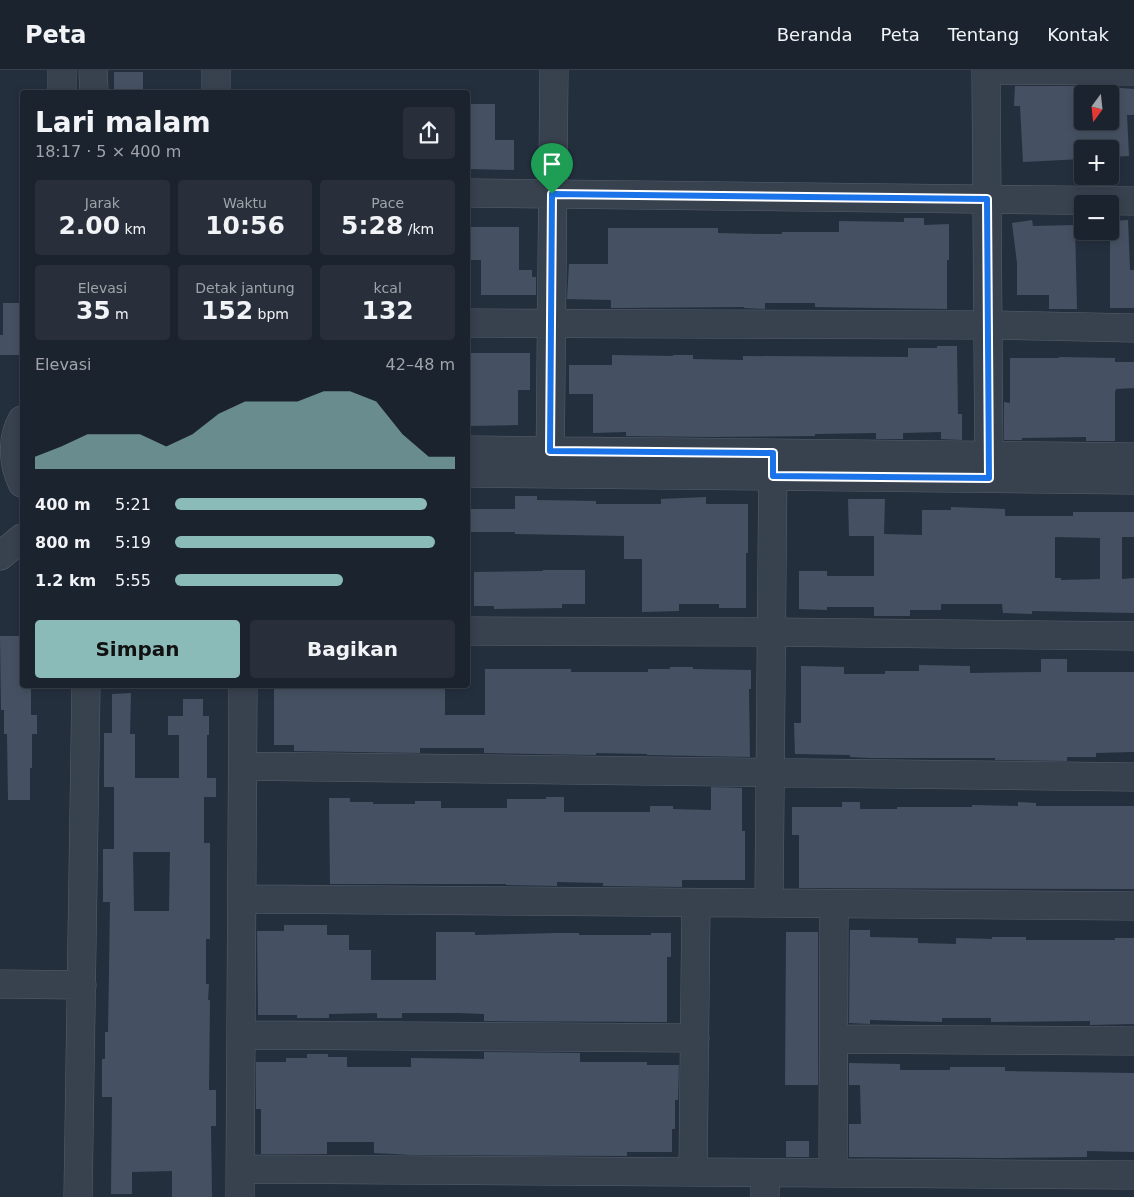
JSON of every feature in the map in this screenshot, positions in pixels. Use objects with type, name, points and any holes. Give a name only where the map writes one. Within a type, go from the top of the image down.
[{"type":"street","points":[[62,70],[62,90]]},
{"type":"street","points":[[93,70],[94,90]]},
{"type":"street","points":[[216,70],[216,90]]},
{"type":"street","points":[[550,463],[554,70]]},
{"type":"street","points":[[988,467],[986,70],[1134,71]]},
{"type":"street","points":[[470,193],[1134,200]]},
{"type":"street","points":[[470,322],[988,324],[1134,328]]},
{"type":"street","points":[[20,426],[7,458],[20,479]]},
{"type":"street","points":[[470,450],[550,463]]},
{"type":"street","points":[[470,473],[550,463],[988,467],[1134,457]]},
{"type":"street","points":[[769,903],[773,465]]},
{"type":"street","points":[[988,467],[1134,480]]},
{"type":"street","points":[[0,556],[20,540]]},
{"type":"street","points":[[470,631],[1134,636]]},
{"type":"street","points":[[61,1135],[72,985],[86,688]]},
{"type":"street","points":[[240,1197],[242,688]]},
{"type":"street","points":[[242,766],[1134,777]]},
{"type":"street","points":[[242,898],[1134,906]]},
{"type":"street","points":[[693,1172],[696,902]]},
{"type":"street","points":[[833,1173],[834,904]]},
{"type":"street","points":[[0,984],[72,985]]},
{"type":"street","points":[[72,985],[78,1197]]},
{"type":"street","points":[[241,1035],[695,1038]]},
{"type":"street","points":[[834,1039],[1134,1041]]},
{"type":"street","points":[[240,1169],[693,1172],[765,1185],[833,1173],[1134,1176]]},
{"type":"building","points":[[114,72],[143,72],[143,90],[114,90]]},
{"type":"building","points":[[1015,86],[1074,86],[1074,130],[1119,130],[1119,88],[1134,89],[1134,115],[1127,115],[1129,156],[1119,157],[1119,140],[1074,140],[1074,159],[1023,162],[1020,106],[1014,106]]},
{"type":"building","points":[[470,104],[495,104],[495,140],[514,140],[514,170],[470,169]]},
{"type":"building","points":[[904,218],[924,218],[924,225],[949,224],[947,309],[815,307],[815,303],[765,303],[765,309],[744,307],[611,308],[611,300],[567,299],[569,264],[608,264],[608,228],[718,228],[718,233],[782,234],[782,232],[839,232],[839,221],[904,222]]},
{"type":"building","points":[[1032,220],[1033,226],[1074,225],[1077,309],[1049,309],[1049,295],[1017,295],[1017,263],[1012,223]]},
{"type":"building","points":[[1119,220],[1128,220],[1130,270],[1134,270],[1134,308],[1110,308],[1110,240],[1119,240]]},
{"type":"building","points":[[470,227],[519,227],[519,270],[532,270],[532,277],[536,277],[536,295],[481,295],[481,260],[470,260]]},
{"type":"building","points":[[3,303],[20,303],[20,355],[0,355],[0,335],[3,335]]},
{"type":"building","points":[[937,346],[957,346],[958,414],[962,414],[962,440],[941,439],[941,432],[903,433],[903,439],[876,439],[876,433],[815,434],[815,436],[711,437],[626,436],[626,432],[593,433],[593,394],[569,394],[569,365],[612,365],[612,355],[693,355],[693,359],[743,360],[743,356],[908,357],[908,348],[937,348]]},
{"type":"building","points":[[470,353],[530,353],[530,390],[518,390],[518,425],[470,426]]},
{"type":"building","points":[[1010,358],[1115,358],[1115,362],[1134,362],[1134,388],[1116,389],[1115,392],[1115,441],[1086,441],[1086,437],[1004,440],[1004,402],[1010,403]]},
{"type":"building","points":[[515,496],[537,496],[537,500],[596,501],[596,504],[661,504],[661,499],[706,497],[706,504],[748,504],[746,608],[719,608],[719,604],[679,604],[679,611],[642,612],[642,559],[624,559],[624,536],[470,532],[470,509],[515,509]]},
{"type":"building","points":[[848,499],[885,499],[884,534],[922,535],[922,510],[951,510],[951,507],[1005,509],[1005,516],[1073,516],[1073,512],[1134,512],[1134,537],[1122,537],[1122,579],[1134,578],[1134,613],[1032,611],[1032,614],[1003,613],[1002,604],[941,604],[941,610],[910,610],[910,616],[874,616],[874,607],[827,607],[827,610],[799,609],[799,571],[827,571],[827,576],[874,576],[874,536],[849,536]],"holes":[[[1055,537],[1100,538],[1100,579],[1061,580],[1061,578],[1055,578]]]},
{"type":"building","points":[[585,570],[585,604],[562,604],[562,608],[494,609],[494,606],[474,606],[474,572]]},
{"type":"building","points":[[0,636],[20,636],[20,688],[31,688],[31,715],[37,715],[37,734],[32,734],[30,800],[8,800],[7,734],[4,734],[4,710],[1,710]]},
{"type":"building","points":[[1041,659],[1067,659],[1067,672],[1134,672],[1134,752],[1096,753],[1096,757],[1067,757],[1067,761],[995,760],[995,758],[871,758],[850,757],[850,755],[795,754],[794,723],[801,723],[801,666],[844,667],[844,674],[885,674],[885,671],[919,671],[919,665],[970,666],[970,673],[1041,672]]},
{"type":"building","points":[[670,667],[693,667],[693,669],[751,670],[751,689],[749,689],[750,757],[596,753],[596,755],[484,753],[484,748],[420,748],[420,753],[294,751],[294,745],[274,745],[274,688],[445,688],[445,715],[485,715],[485,669],[571,669],[571,672],[648,672],[648,669],[670,669]]},
{"type":"building","points":[[131,693],[130,734],[135,734],[135,778],[179,778],[179,735],[168,735],[168,716],[183,716],[183,699],[203,699],[203,716],[209,716],[207,778],[216,778],[216,797],[204,797],[204,843],[210,843],[210,939],[206,939],[206,984],[209,984],[208,1000],[210,1000],[209,1090],[216,1090],[216,1126],[211,1126],[212,1197],[172,1197],[172,1171],[132,1172],[132,1194],[111,1194],[112,1097],[102,1097],[102,1059],[105,1059],[105,1032],[108,1032],[110,902],[103,902],[103,849],[114,849],[114,787],[104,787],[104,733],[112,733],[112,694]],"holes":[[[133,852],[170,852],[169,911],[134,911]]]},
{"type":"building","points":[[711,787],[742,788],[742,831],[745,831],[745,880],[682,880],[682,887],[603,886],[603,883],[557,882],[557,886],[506,884],[330,884],[329,798],[350,798],[350,802],[373,802],[373,804],[415,804],[415,801],[441,801],[441,808],[507,808],[507,799],[564,797],[564,812],[650,812],[650,806],[673,806],[673,809],[711,810]]},
{"type":"building","points":[[842,802],[860,802],[860,809],[972,807],[972,805],[1018,806],[1018,802],[1036,803],[1036,806],[1134,806],[1134,889],[799,888],[799,835],[792,835],[792,807],[842,807]]},
{"type":"building","points":[[284,925],[327,925],[327,935],[349,935],[349,950],[371,950],[371,980],[436,980],[436,932],[475,932],[475,935],[579,933],[579,935],[651,935],[651,933],[671,933],[671,957],[667,957],[667,1022],[484,1021],[484,1014],[458,1013],[402,1013],[402,1018],[377,1018],[377,1013],[329,1014],[329,1018],[297,1018],[297,1015],[258,1015],[257,931],[284,931]]},
{"type":"building","points":[[850,930],[870,930],[870,937],[918,938],[918,943],[956,944],[956,938],[992,939],[992,937],[1026,937],[1026,940],[1115,940],[1115,938],[1134,938],[1134,1024],[1090,1025],[1090,1021],[991,1022],[991,1018],[942,1018],[942,1022],[870,1020],[870,1024],[849,1023]]},
{"type":"building","points":[[786,932],[818,932],[818,1085],[785,1085]]},
{"type":"building","points":[[484,1052],[580,1053],[580,1062],[647,1062],[647,1065],[679,1065],[678,1100],[675,1100],[675,1129],[672,1129],[672,1152],[627,1152],[627,1156],[412,1155],[374,1153],[374,1142],[327,1142],[327,1154],[261,1154],[261,1109],[256,1109],[256,1062],[286,1062],[286,1058],[307,1058],[307,1054],[328,1054],[328,1057],[347,1057],[347,1067],[411,1067],[411,1058],[484,1059]]},
{"type":"building","points":[[849,1063],[900,1064],[900,1070],[950,1070],[950,1067],[1005,1067],[1005,1071],[1134,1073],[1134,1152],[1087,1151],[1087,1157],[849,1157],[849,1124],[861,1124],[860,1085],[849,1085]]},
{"type":"building","points":[[786,1141],[809,1141],[809,1157],[786,1157]]},
{"type":"route","points":[[552,194],[987,199],[989,478],[773,476],[773,453],[550,451],[552,194]]}]
